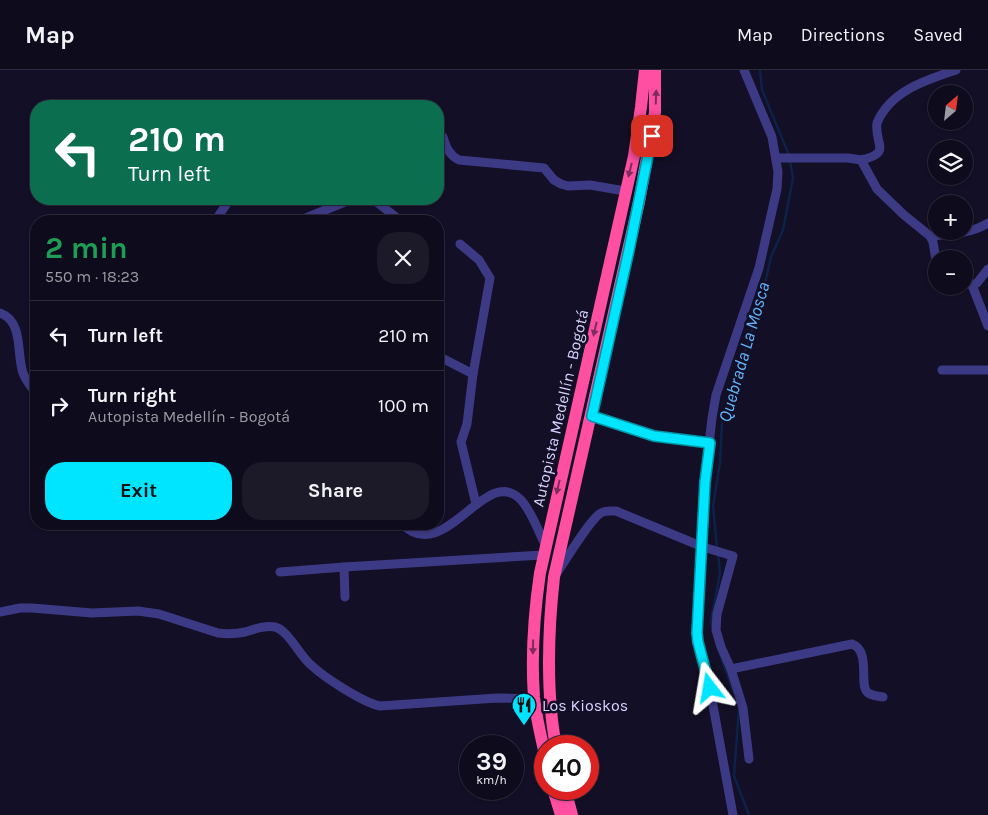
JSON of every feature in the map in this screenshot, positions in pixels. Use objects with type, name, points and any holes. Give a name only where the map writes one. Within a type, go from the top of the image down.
[{"type":"highway","name":"Autopista Medellín - Bogotá","points":[[541,735],[534,699],[533,636],[544,549],[634,156],[644,70]]},
{"type":"highway","name":"Autopista Medellín - Bogotá","points":[[554,735],[550,702],[549,646],[554,578],[638,211],[652,136],[655,112],[656,70]]},
{"type":"highway","points":[[556,800],[561,815]]},
{"type":"highway","points":[[568,800],[572,815]]},
{"type":"street","points":[[734,815],[712,700],[698,642],[705,482],[716,395],[765,245],[777,189],[780,158],[765,116],[744,70]]},
{"type":"street","points":[[780,158],[848,158],[861,160],[871,158],[878,154],[881,148],[876,128],[877,123],[895,98],[922,82],[956,70]]},
{"type":"street","points":[[444,140],[452,156],[459,160],[544,168],[554,180],[568,186],[590,185],[625,191]]},
{"type":"street","points":[[861,160],[876,189],[928,234]]},
{"type":"street","points":[[313,215],[337,205]]},
{"type":"street","points":[[381,205],[393,215]]},
{"type":"street","points":[[973,230],[988,223]]},
{"type":"street","points":[[460,244],[479,260],[490,278],[473,374],[467,424],[461,442],[476,504]]},
{"type":"street","points":[[973,285],[988,269]]},
{"type":"street","points":[[973,288],[988,326]]},
{"type":"street","points":[[0,313],[7,316],[17,330],[23,372],[30,385]]},
{"type":"street","points":[[444,359],[473,374]]},
{"type":"street","points":[[942,370],[988,370]]},
{"type":"street","points":[[592,416],[654,436],[710,443]]},
{"type":"street","points":[[280,572],[344,568],[544,549],[531,514],[520,499],[509,493],[496,492],[476,504],[455,523],[444,529]]},
{"type":"street","points":[[554,578],[591,523],[599,513],[606,511],[616,511],[703,547],[733,556],[717,614],[716,630],[721,648],[731,668],[743,708],[749,759]]},
{"type":"street","points":[[411,530],[415,533],[428,534],[443,530]]},
{"type":"street","points":[[344,568],[345,597]]},
{"type":"street","points":[[0,612],[26,608],[92,613],[138,611],[159,614],[225,634],[261,627],[276,627],[284,633],[310,665],[362,700],[380,706],[497,698],[534,699]]},
{"type":"street","points":[[731,668],[855,645],[859,649],[864,668],[865,690],[871,694],[883,697]]},
{"type":"waterway","name":"Quebrada La Mosca","points":[[760,70],[762,90],[789,155]]},
{"type":"waterway","name":"Quebrada La Mosca","points":[[717,548],[713,506],[720,463],[722,422],[735,372],[747,347],[771,257],[783,230],[793,178],[790,161]]},
{"type":"waterway","name":"Quebrada La Mosca","points":[[712,627],[711,621],[720,573],[718,554]]},
{"type":"waterway","name":"Quebrada La Mosca","points":[[720,654],[734,693]]},
{"type":"waterway","name":"Quebrada La Mosca","points":[[739,708],[734,776],[749,815]]},
{"type":"place","name":"Los Kioskos","points":[[524,726]]},
{"type":"route","points":[[652,136],[592,416],[654,436],[710,443],[705,482],[697,633],[710,688]]}]
